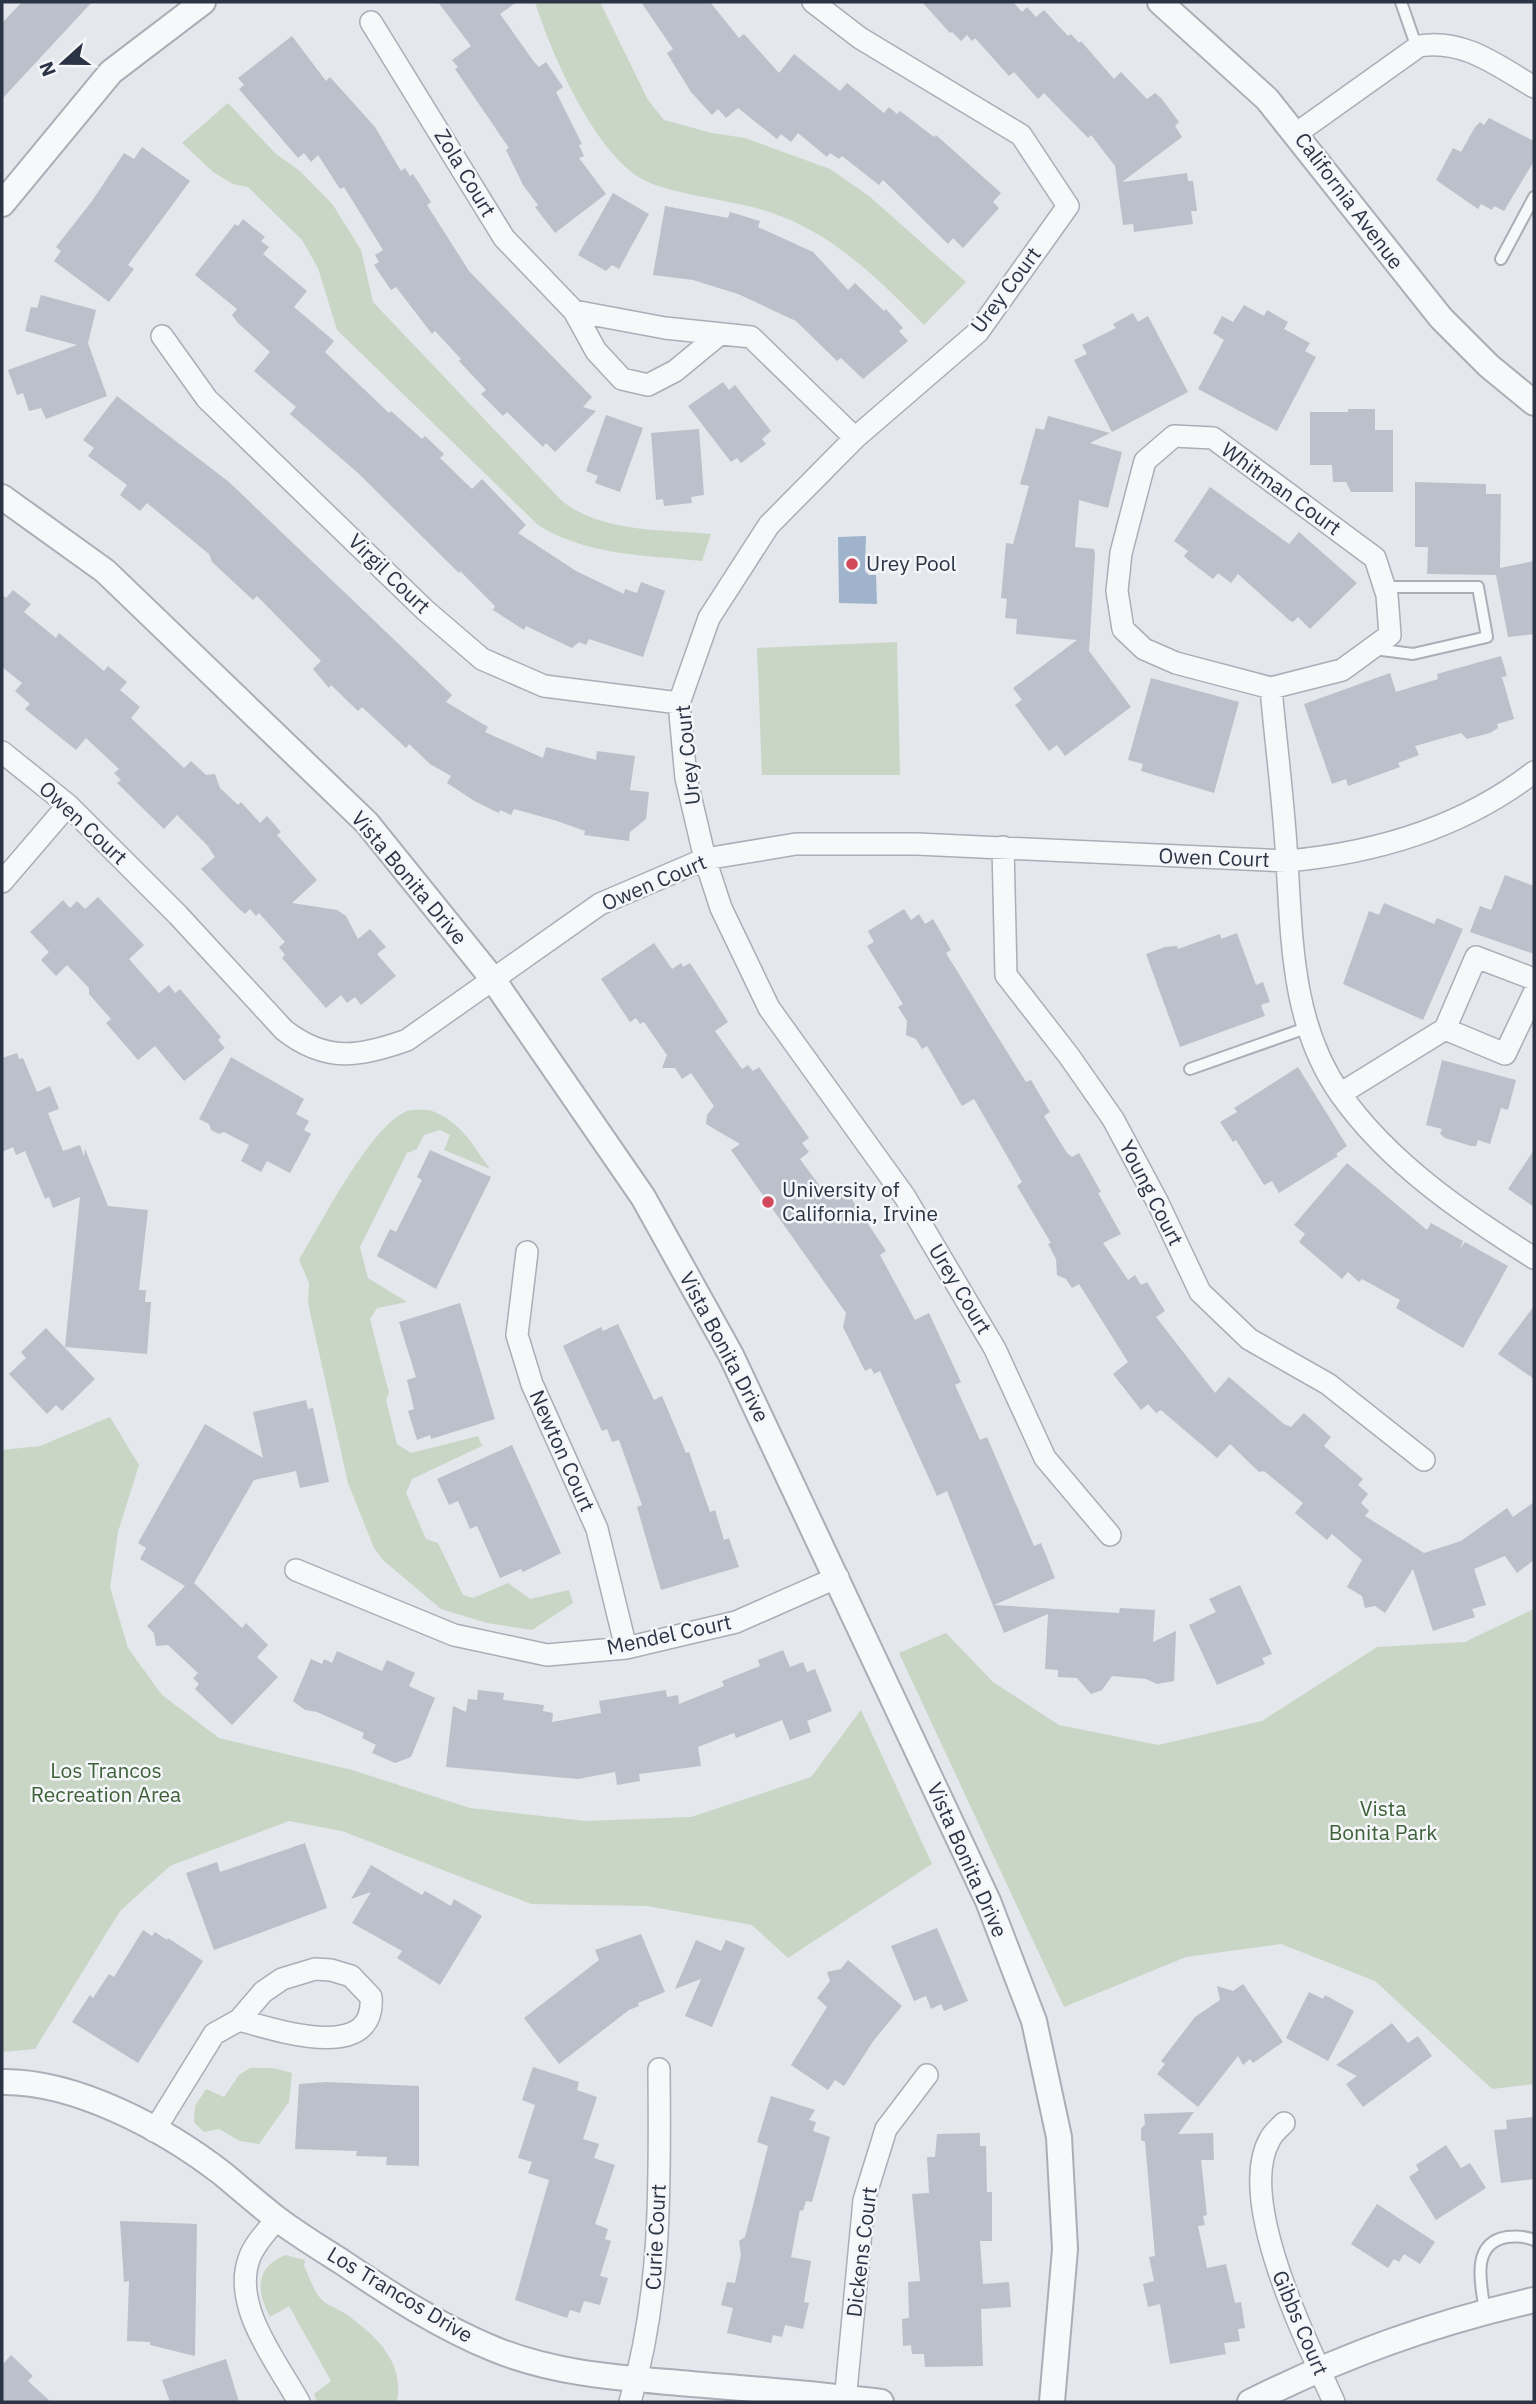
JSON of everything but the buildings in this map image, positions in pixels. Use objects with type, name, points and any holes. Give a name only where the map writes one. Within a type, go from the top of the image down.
[{"type":"street","points":[[2,204],[111,72],[203,2]]},
{"type":"street","name":"Urey Court","points":[[813,2],[860,38],[1021,135],[1068,206],[978,332],[855,438],[769,525],[709,618],[679,703],[687,778],[705,859],[721,908],[769,1008],[905,1196],[995,1349],[1045,1458],[1110,1535]]},
{"type":"street","name":"California Avenue","points":[[1160,2],[1267,99],[1297,133],[1440,318],[1489,366],[1534,403]]},
{"type":"street","name":"Zola Court","points":[[371,22],[504,238],[535,274],[574,311],[596,351],[622,379],[648,385],[675,371],[720,334]]},
{"type":"street","points":[[1297,133],[1417,48],[1439,43],[1458,46],[1534,87]]},
{"type":"street","points":[[574,311],[665,328],[751,337],[855,438]]},
{"type":"street","name":"Virgil Court","points":[[162,336],[207,399],[425,610],[482,659],[544,686],[679,703]]},
{"type":"street","name":"Whitman Court","points":[[1174,436],[1213,438],[1375,558],[1384,587],[1390,635],[1371,649],[1342,670],[1271,688],[1176,663],[1144,649],[1123,629],[1116,591],[1121,553],[1145,461],[1174,436]]},
{"type":"street","name":"Vista Bonita Drive","points":[[2,497],[106,571],[367,823],[492,978],[643,1197],[731,1355],[838,1577],[988,1901],[1034,2021],[1059,2137],[1065,2249],[1052,2402]]},
{"type":"street","points":[[1271,688],[1287,861],[1290,942],[1300,1000],[1316,1050],[1340,1094],[1400,1159],[1445,1198],[1534,1258]]},
{"type":"street","name":"Owen Court","points":[[2,752],[68,805],[178,915],[285,1030],[302,1044],[326,1053],[370,1054],[407,1040],[600,904],[705,859],[796,844],[1003,847],[1287,861],[1340,856],[1423,832],[1506,792],[1534,772]]},
{"type":"street","points":[[2,882],[68,805]]},
{"type":"street","name":"Young Court","points":[[1003,847],[1006,975],[1069,1056],[1113,1119],[1158,1203],[1200,1292],[1249,1339],[1328,1384],[1424,1460]]},
{"type":"street","points":[[1340,1094],[1445,1029],[1476,957],[1534,979]]},
{"type":"street","points":[[1445,1029],[1505,1054],[1534,993]]},
{"type":"street","name":"Newton Court","points":[[527,1252],[517,1335],[532,1384],[597,1529],[626,1648]]},
{"type":"street","name":"Mendel Court","points":[[296,1570],[454,1635],[547,1655],[626,1648],[736,1622],[838,1577]]},
{"type":"street","points":[[154,2131],[214,2034],[239,2020],[263,1992],[282,1979],[315,1969],[351,1976],[371,1997],[371,2011],[366,2024],[358,2032],[342,2037],[316,2036],[239,2020]]},
{"type":"street","name":"Curie Court","points":[[634,2391],[654,2292],[659,2069]]},
{"type":"street","name":"Dickens Court","points":[[846,2400],[864,2200],[886,2129],[927,2075]]},
{"type":"street","name":"Los Trancos Drive","points":[[2,2082],[65,2090],[101,2103],[154,2131],[221,2173],[277,2219],[442,2325],[495,2350],[559,2369],[608,2379],[634,2391],[881,2402]]},
{"type":"street","name":"Gibbs Court","points":[[1284,2123],[1270,2138],[1263,2156],[1262,2187],[1268,2235],[1279,2281],[1334,2402]]},
{"type":"street","points":[[277,2219],[249,2258],[246,2299],[259,2330],[299,2402]]},
{"type":"street","points":[[1250,2402],[1319,2369],[1401,2335],[1534,2300]]},
{"type":"lane","points":[[1401,2],[1417,48]]},
{"type":"lane","points":[[1501,259],[1534,197]]},
{"type":"lane","points":[[1371,649],[1413,654],[1487,636],[1478,587],[1384,587]]},
{"type":"lane","points":[[1190,1069],[1309,1027]]},
{"type":"lane","points":[[1485,2311],[1479,2274],[1482,2255],[1489,2245],[1506,2237],[1522,2236],[1534,2240]]},
{"type":"green space","points":[[535,2],[600,2],[648,100],[664,120],[712,133],[745,138],[830,169],[869,196],[966,282],[924,325],[872,275],[815,233],[757,208],[648,182],[629,170],[611,152],[578,103],[552,49]]},
{"type":"green space","points":[[228,103],[276,154],[300,171],[333,205],[361,250],[373,302],[562,501],[596,519],[614,524],[711,534],[702,561],[597,548],[576,543],[538,525],[337,330],[318,268],[302,240],[248,187],[233,184],[213,172],[182,143]]},
{"type":"green space","points":[[897,642],[900,775],[762,775],[757,648]]},
{"type":"green space","points":[[429,1110],[457,1126],[490,1169],[444,1150],[450,1135],[440,1130],[424,1135],[417,1149],[407,1153],[360,1247],[368,1278],[407,1302],[377,1308],[370,1319],[389,1393],[386,1400],[397,1444],[411,1453],[478,1436],[482,1446],[412,1479],[406,1493],[426,1539],[438,1543],[463,1595],[473,1598],[508,1583],[530,1599],[569,1590],[573,1603],[532,1630],[487,1623],[441,1609],[384,1561],[374,1548],[348,1483],[308,1303],[309,1283],[299,1260],[347,1178],[378,1136],[393,1120],[407,1111]]},
{"type":"green space","name":"Los Trancos Recreation Area","points":[[110,1417],[139,1465],[118,1532],[110,1587],[128,1648],[162,1695],[219,1738],[352,1770],[470,1808],[586,1821],[691,1817],[811,1777],[861,1710],[932,1864],[788,1958],[752,1925],[647,1906],[531,1904],[342,1831],[289,1821],[170,1866],[120,1911],[35,2049],[2,2052],[2,1450],[40,1446]]},
{"type":"green space","name":"Vista Bonita Park","points":[[1534,1609],[1534,2084],[1492,2089],[1375,1981],[1281,1944],[1186,1957],[1064,2007],[899,1653],[946,1633],[993,1682],[1059,1725],[1158,1745],[1262,1721],[1377,1647],[1465,1642]]},
{"type":"green space","points":[[250,2068],[273,2068],[292,2073],[289,2102],[259,2144],[240,2141],[219,2129],[204,2132],[194,2122],[195,2106],[206,2089],[224,2097],[239,2075]]},
{"type":"green space","points":[[285,2255],[305,2260],[304,2266],[322,2300],[347,2315],[380,2344],[397,2376],[397,2402],[317,2402],[314,2394],[331,2381],[289,2306],[270,2317],[262,2298],[263,2273],[275,2260]]},
{"type":"water","name":"Urey Pool","points":[[866,536],[865,571],[869,575],[876,575],[877,604],[839,603],[838,537]]},
{"type":"place","name":"Urey Pool","points":[[852,564]]},
{"type":"place","name":"University of California, Irvine","points":[[768,1202]]}]
